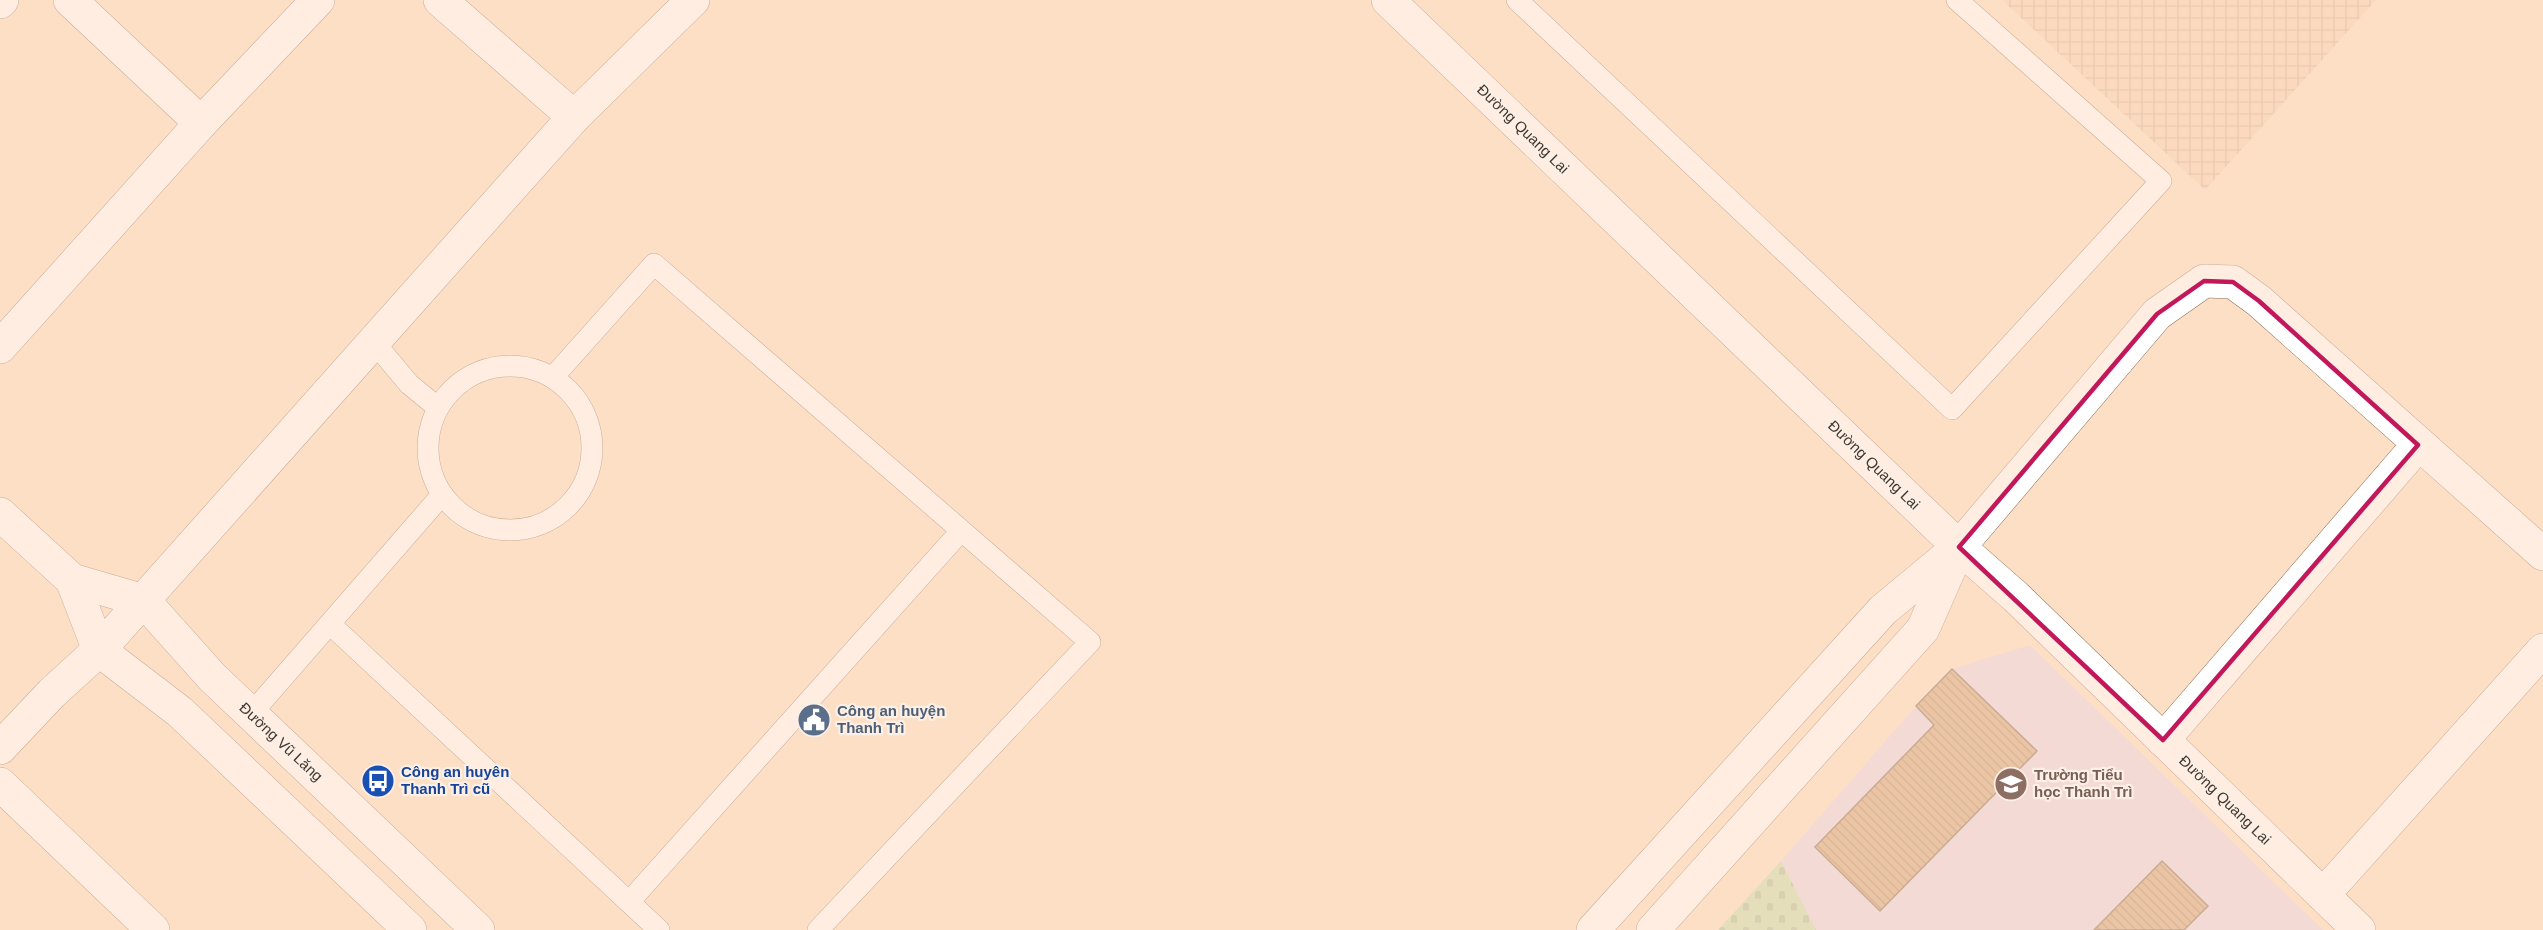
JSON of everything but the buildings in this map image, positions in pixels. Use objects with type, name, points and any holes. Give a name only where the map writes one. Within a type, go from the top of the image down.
[{"type":"street","points":[[70,0],[201,123]]},
{"type":"street","points":[[0,347],[201,123],[318,0]]},
{"type":"street","points":[[440,0],[574,117]]},
{"type":"street","points":[[0,748],[52,693],[99,650],[144,601],[574,117],[693,0]]},
{"type":"street","name":"Đường Quang Lai","points":[[1388,0],[1959,547],[2016,597],[2359,930]]},
{"type":"street","points":[[1593,930],[1883,610],[1959,547],[2157,314],[2204,281],[2233,282],[2259,301],[2543,554]]},
{"type":"street","points":[[2163,740],[2418,445]]},
{"type":"street","points":[[0,514],[72,580],[144,601]]},
{"type":"street","points":[[1653,930],[1923,629],[1959,547]]},
{"type":"street","points":[[72,580],[99,650],[180,712],[410,930]]},
{"type":"street","name":"Đường Vũ Lăng","points":[[144,601],[212,677],[478,930]]},
{"type":"street","points":[[2323,895],[2543,650]]},
{"type":"street","points":[[0,784],[153,930]]},
{"type":"lane","points":[[1517,0],[1952,409],[2161,181],[1957,0]]},
{"type":"lane","points":[[554,376],[654,264],[1090,642],[818,930]]},
{"type":"lane","points":[[373,341],[409,384],[437,407]]},
{"type":"lane","points":[[511,364],[554,376],[586,413],[593,462],[571,506],[529,531],[480,527],[440,497],[425,453],[437,407],[468,376],[511,364]]},
{"type":"lane","points":[[251,714],[440,497]]},
{"type":"lane","points":[[629,902],[961,531]]},
{"type":"lane","points":[[330,624],[659,930]]},
{"type":"highlighted area","points":[[2204,281],[2233,282],[2259,301],[2418,445],[2163,740],[1959,547],[2157,314]]},
{"type":"shaded area","points":[[2002,0],[2376,0],[2205,190]]},
{"type":"shaded area","name":"Trường Tiểu học Thanh Trì","points":[[2030,645],[2323,930],[1816,930],[1781,861],[1916,706],[1952,669]]},
{"type":"green space","points":[[1781,861],[1816,930],[1718,930]]},
{"type":"place","name":"Công an huyện Thanh Trì","points":[[814,720]]},
{"type":"place","name":"Công an huyên Thanh Trì cũ","points":[[378,781]]},
{"type":"place","name":"Trường Tiểu học Thanh Trì","points":[[2011,784]]}]
